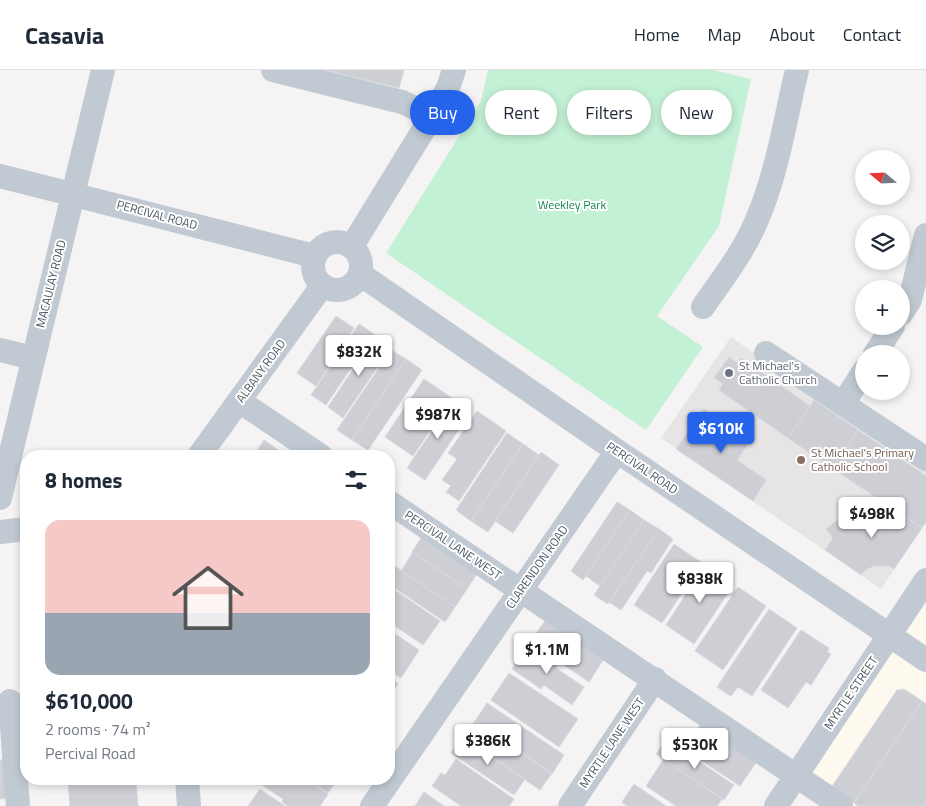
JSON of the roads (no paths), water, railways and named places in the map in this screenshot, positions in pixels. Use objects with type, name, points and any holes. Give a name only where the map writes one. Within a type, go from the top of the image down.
[{"type":"street","name":"MACAULAY ROAD","points":[[0,498],[103,70]]},
{"type":"street","points":[[277,70],[402,102],[410,106]]},
{"type":"street","points":[[447,90],[454,70]]},
{"type":"street","points":[[703,307],[742,250],[757,221],[770,183],[797,70]]},
{"type":"street","points":[[352,246],[420,135]]},
{"type":"street","name":"PERCIVAL ROAD","points":[[0,176],[314,256]]},
{"type":"street","points":[[910,300],[926,235]]},
{"type":"street","points":[[340,241],[352,246],[359,255],[361,263],[360,274],[356,281],[346,289],[337,291],[328,289],[316,280],[312,271],[314,256],[323,245],[340,241]]},
{"type":"street","name":"PERCIVAL ROAD","points":[[360,274],[926,660]]},
{"type":"street","name":"ALBANY ROAD","points":[[203,450],[322,286]]},
{"type":"street","points":[[0,350],[33,358]]},
{"type":"street","points":[[766,354],[926,459]]},
{"type":"street","points":[[842,404],[855,384]]},
{"type":"street","points":[[239,401],[312,450]]},
{"type":"street","name":"CLARENDON ROAD","points":[[395,772],[617,451]]},
{"type":"street","name":"PERCIVAL LANE WEST","points":[[395,506],[841,806]]},
{"type":"street","points":[[0,532],[20,530]]},
{"type":"street","name":"MYRTLE STREET","points":[[776,806],[926,580]]},
{"type":"street","name":"MYRTLE LANE WEST","points":[[570,806],[655,680]]},
{"type":"street","points":[[12,701],[18,806]]},
{"type":"street","points":[[187,785],[189,806]]},
{"type":"street","name":"CLARENDON ROAD","points":[[372,806],[386,785]]},
{"type":"place","name":"St Michael's Catholic Church","points":[[729,373]]},
{"type":"place","name":"St Michael's Primary Catholic School","points":[[801,460]]},
{"type":"park label","name":"Weekley Park","points":[[572,205]]}]
